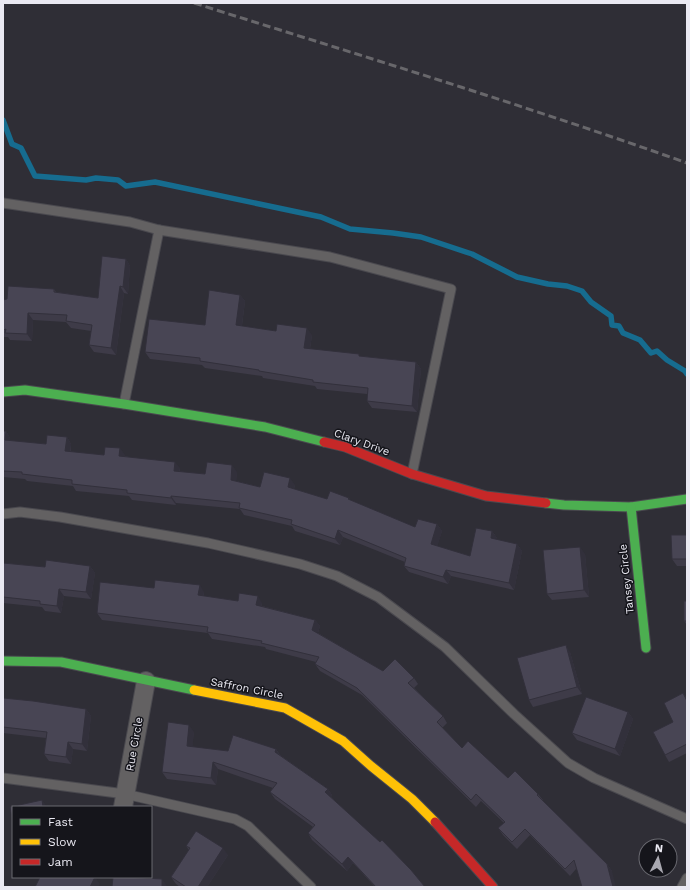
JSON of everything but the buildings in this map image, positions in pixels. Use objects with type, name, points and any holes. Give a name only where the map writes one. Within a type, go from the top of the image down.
[{"type":"street","name":"Clary Drive","points":[[3,392],[25,390],[124,404],[265,427],[345,447],[412,474],[486,496],[564,505],[631,507],[687,499]]},
{"type":"street","name":"Tansey Circle","points":[[631,507],[646,648]]},
{"type":"street","name":"Saffron Circle","points":[[3,661],[61,662],[146,681],[285,708],[343,740],[371,766],[412,799],[444,831],[493,887]]},
{"type":"street","name":"Rue Circle","points":[[124,801],[146,681]]},
{"type":"lane","points":[[3,203],[130,222],[159,230],[330,257],[451,289],[412,474]]},
{"type":"lane","points":[[124,404],[159,230]]},
{"type":"lane","points":[[3,514],[20,512],[60,517],[208,543],[300,564],[337,576],[378,597],[445,648],[568,763],[594,778],[687,819]]},
{"type":"lane","points":[[3,778],[124,801],[235,819],[248,826],[311,887]]},
{"type":"lane","points":[[682,887],[687,878]]},
{"type":"waterway","points":[[3,120],[12,144],[21,148],[35,176],[86,180],[96,178],[118,180],[126,186],[155,182],[321,217],[350,229],[421,237],[472,254],[517,277],[548,284],[567,286],[582,291],[591,302],[611,316],[612,325],[619,326],[623,333],[640,340],[651,353],[657,351],[687,374]]},
{"type":"railway","points":[[194,3],[380,61],[687,163]]},
{"type":"traffic: fast","points":[[3,392],[25,390],[124,404],[265,427],[324,442]]},
{"type":"traffic: fast","points":[[546,503],[631,507],[687,499]]},
{"type":"traffic: fast","points":[[631,507],[646,648]]},
{"type":"traffic: fast","points":[[3,661],[61,662],[194,690]]},
{"type":"traffic: slow","points":[[194,690],[285,708],[343,741],[412,799],[435,822]]},
{"type":"traffic: jam","points":[[324,442],[345,447],[412,474],[486,496],[546,503]]},
{"type":"traffic: jam","points":[[435,822],[493,887]]}]
